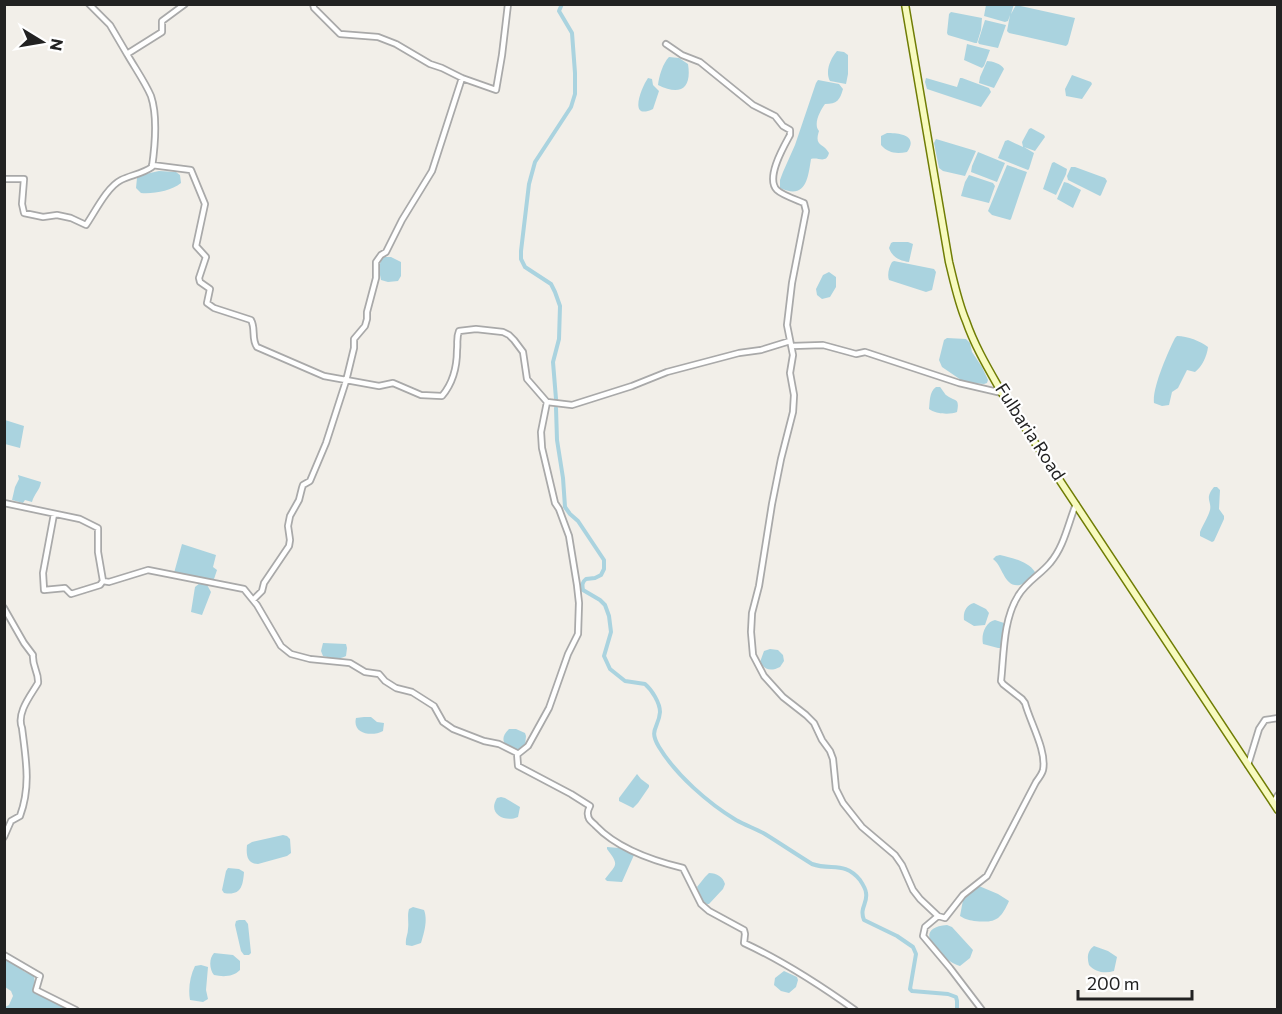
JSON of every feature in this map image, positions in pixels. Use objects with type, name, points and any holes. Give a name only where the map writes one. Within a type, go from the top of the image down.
[{"type":"main road","name":"Fulbaria Road","points":[[905,4],[949,262],[965,321],[1002,393],[1278,810]]},
{"type":"street","points":[[4,179],[24,179],[22,204],[24,213],[43,217],[57,215],[86,225],[109,191],[118,182],[145,172],[152,165],[154,121],[150,96],[110,25],[89,4]]},
{"type":"street","points":[[127,54],[162,32],[162,21],[185,4]]},
{"type":"street","points":[[313,4],[314,8],[340,34],[378,37],[396,44],[430,64],[496,90],[508,4]]},
{"type":"street","points":[[666,44],[682,55],[700,62],[753,105],[775,116],[783,126],[790,130],[790,135],[776,161],[774,183],[777,190],[804,203],[806,211],[792,283],[787,325],[793,355],[790,373],[794,412],[781,459],[759,586],[752,613],[753,656],[764,676],[814,723],[833,759],[836,789],[843,803],[861,827],[895,855],[913,890],[938,916],[945,918],[963,895],[987,876],[1043,772],[1044,760],[1025,703],[1001,681],[1006,638],[1010,616],[1017,597],[1057,554],[1076,503]]},
{"type":"street","points":[[253,600],[262,591],[264,583],[289,546],[290,516],[299,500],[303,485],[310,480],[320,460],[346,381],[354,339],[367,320],[376,278],[376,262],[386,252],[402,220],[432,171],[462,78]]},
{"type":"street","points":[[152,165],[191,170],[205,204],[196,246],[206,257],[199,278],[200,282],[210,289],[207,303],[214,308],[251,320],[254,329],[253,343],[256,347],[324,376],[379,386],[393,383],[421,395],[442,396],[452,381],[457,364],[456,338],[459,332],[476,329],[503,332],[514,340],[523,352],[527,379],[547,402],[572,405],[668,372],[739,353],[791,344],[823,345],[856,354],[865,352],[959,383],[1002,393]]},
{"type":"street","points":[[518,754],[528,746],[549,708],[568,654],[579,634],[577,585],[569,536],[555,503],[542,448],[541,432],[547,402]]},
{"type":"street","points":[[4,503],[80,519],[98,528],[98,552],[103,581]]},
{"type":"street","points":[[54,514],[43,573],[44,590],[65,588],[71,594],[100,585],[103,581]]},
{"type":"street","points":[[103,581],[109,582],[148,570],[247,590],[281,646],[291,654],[310,659],[350,663],[365,672],[379,674],[396,688],[412,692],[434,706],[443,722],[453,729],[499,744],[518,754]]},
{"type":"street","points":[[4,608],[24,644],[33,655],[32,663],[39,675],[20,724],[27,767],[25,801],[20,816],[11,821],[4,837]]},
{"type":"street","points":[[1248,765],[1259,729],[1265,720],[1278,718]]},
{"type":"street","points":[[518,754],[518,766],[590,806],[588,815],[590,820],[615,842],[655,860],[683,868],[701,904],[709,911],[744,930],[746,934],[744,943],[770,955],[855,1010]]},
{"type":"street","points":[[1273,803],[1278,795]]},
{"type":"street","points":[[938,916],[925,927],[923,936],[982,1010]]},
{"type":"street","points":[[4,955],[40,976],[36,990],[76,1010]]},
{"type":"water","points":[[1014,4],[1011,14],[1016,5],[1075,18],[1068,44],[1066,46],[1009,33],[1007,31],[1010,15],[1008,21],[1005,22],[984,16],[986,5]]},
{"type":"water","points":[[951,12],[982,18],[977,43],[948,35]]},
{"type":"water","points":[[985,20],[1006,25],[998,48],[978,42]]},
{"type":"water","points":[[967,44],[990,50],[982,68],[964,60]]},
{"type":"water","points":[[837,51],[848,55],[846,84],[830,81],[828,74],[832,58]]},
{"type":"water","points":[[669,57],[679,58],[688,64],[689,73],[686,85],[678,90],[658,85]]},
{"type":"water","points":[[987,61],[997,63],[1004,69],[994,88],[979,83]]},
{"type":"water","points":[[1072,75],[1092,84],[1082,99],[1066,96],[1065,89]]},
{"type":"water","points":[[648,78],[652,79],[653,85],[659,91],[653,109],[645,112],[641,111],[638,102]]},
{"type":"water","points":[[926,78],[957,87],[962,78],[989,88],[991,92],[981,107],[927,89]]},
{"type":"water","points":[[818,80],[839,84],[843,89],[837,101],[825,104],[817,121],[818,142],[829,153],[824,159],[811,159],[804,185],[795,191],[789,191],[780,188],[780,180]]},
{"type":"water","points":[[1031,128],[1045,137],[1035,151],[1024,147],[1034,153],[1028,170],[998,158],[1005,141],[1008,140],[1023,147],[1022,142]]},
{"type":"water","points":[[887,133],[906,136],[911,142],[907,152],[886,150],[881,145],[881,136]]},
{"type":"water","points":[[936,139],[976,151],[965,176],[939,168],[934,143]]},
{"type":"water","points":[[978,152],[1005,163],[997,182],[971,172]]},
{"type":"water","points":[[1054,162],[1067,169],[1056,195],[1043,189]]},
{"type":"water","points":[[1007,165],[1027,172],[1010,220],[992,215],[988,211]]},
{"type":"water","points":[[1071,167],[1105,178],[1107,181],[1101,195],[1068,180],[1067,176]]},
{"type":"water","points":[[159,171],[176,172],[180,175],[181,183],[157,192],[141,193],[136,188],[137,178],[141,175]]},
{"type":"water","points":[[969,175],[993,183],[995,186],[989,203],[961,196]]},
{"type":"water","points":[[1064,182],[1081,190],[1073,208],[1057,199]]},
{"type":"water","points":[[893,242],[913,244],[909,262],[900,260],[892,254],[889,248]]},
{"type":"water","points":[[381,258],[401,262],[401,276],[398,281],[381,280],[379,270]]},
{"type":"water","points":[[894,261],[934,269],[936,272],[932,290],[926,292],[889,280],[889,269]]},
{"type":"water","points":[[829,272],[836,277],[836,287],[830,297],[822,299],[817,295],[816,289],[823,275]]},
{"type":"water","points":[[1177,336],[1198,341],[1208,347],[1204,361],[1198,370],[1195,372],[1187,370],[1178,388],[1172,392],[1169,405],[1162,406],[1154,403],[1155,388]]},
{"type":"water","points":[[947,338],[966,339],[970,343],[972,352],[988,380],[987,383],[964,382],[942,367],[939,360],[944,340]]},
{"type":"water","points":[[936,387],[940,387],[946,395],[956,400],[957,412],[943,414],[929,409],[931,394]]},
{"type":"water","points":[[5,420],[24,426],[20,448],[5,444]]},
{"type":"water","points":[[18,475],[41,482],[32,502],[25,500],[23,503],[12,500],[19,479]]},
{"type":"water","points":[[1214,487],[1220,490],[1219,509],[1224,519],[1212,542],[1200,536],[1200,532],[1210,510],[1209,497]]},
{"type":"water","points":[[182,544],[216,555],[213,567],[217,570],[213,582],[174,573]]},
{"type":"water","points":[[1000,555],[1024,563],[1035,572],[1020,585],[1010,583],[993,559]]},
{"type":"water","points":[[200,583],[206,583],[211,592],[202,615],[191,612],[195,587]]},
{"type":"water","points":[[974,603],[989,613],[985,625],[974,626],[964,620],[966,609]]},
{"type":"water","points":[[995,620],[1006,626],[1002,648],[983,644],[984,629]]},
{"type":"water","points":[[323,643],[346,644],[346,656],[332,658],[323,656],[321,651]]},
{"type":"water","points":[[778,650],[783,655],[784,661],[780,667],[766,669],[760,662],[764,651]]},
{"type":"water","points":[[371,717],[377,722],[384,723],[383,731],[369,734],[360,731],[357,728],[356,718]]},
{"type":"water","points":[[509,729],[525,733],[525,746],[520,750],[511,748],[505,743],[505,733]]},
{"type":"water","points":[[637,774],[649,787],[633,808],[619,801],[619,798]]},
{"type":"water","points":[[501,797],[520,807],[518,817],[508,819],[496,813],[494,804],[497,798]]},
{"type":"water","points":[[283,835],[290,839],[291,853],[258,864],[249,861],[247,845]]},
{"type":"water","points":[[607,847],[619,848],[634,855],[622,882],[605,879],[615,865]]},
{"type":"water","points":[[228,868],[244,872],[242,886],[238,891],[230,894],[222,890]]},
{"type":"water","points":[[709,873],[719,876],[725,884],[723,889],[707,904],[703,902],[697,887]]},
{"type":"water","points":[[979,886],[1009,901],[1000,917],[987,922],[974,921],[960,916],[963,900]]},
{"type":"water","points":[[413,907],[424,910],[426,922],[421,943],[412,946],[406,943],[408,912]]},
{"type":"water","points":[[239,920],[245,920],[248,924],[251,953],[249,955],[244,955],[241,951],[235,925]]},
{"type":"water","points":[[947,925],[952,927],[973,950],[970,958],[960,966],[938,952],[929,938],[930,932],[936,927]]},
{"type":"water","points":[[1094,946],[1117,957],[1114,971],[1100,972],[1089,965],[1088,955]]},
{"type":"water","points":[[214,953],[233,955],[240,961],[240,970],[228,976],[214,975],[210,964]]},
{"type":"water","points":[[4,957],[34,976],[35,993],[67,1009],[5,1009],[13,996],[11,991],[5,987]]},
{"type":"water","points":[[195,966],[208,967],[206,990],[208,999],[203,1002],[190,1000],[189,996],[193,970]]},
{"type":"water","points":[[784,971],[797,977],[798,980],[796,987],[789,993],[781,991],[774,985],[775,978]]},
{"type":"waterway","points":[[556,399],[553,362],[559,339],[560,306],[551,284],[525,267],[521,259],[521,251],[529,184],[535,162],[571,107],[575,94],[572,33],[559,11],[562,4]]},
{"type":"waterway","points":[[556,408],[557,440],[565,507],[578,521],[604,560],[601,575],[586,579],[583,590],[600,600],[605,605],[609,616],[611,632],[604,656],[610,669],[625,681],[645,684],[657,701],[660,712],[654,736],[659,747],[683,778],[725,813],[765,834],[812,864],[843,868],[854,874],[866,891],[862,912],[864,920],[897,936],[913,947],[916,954],[910,989],[956,997],[957,1010]]}]
